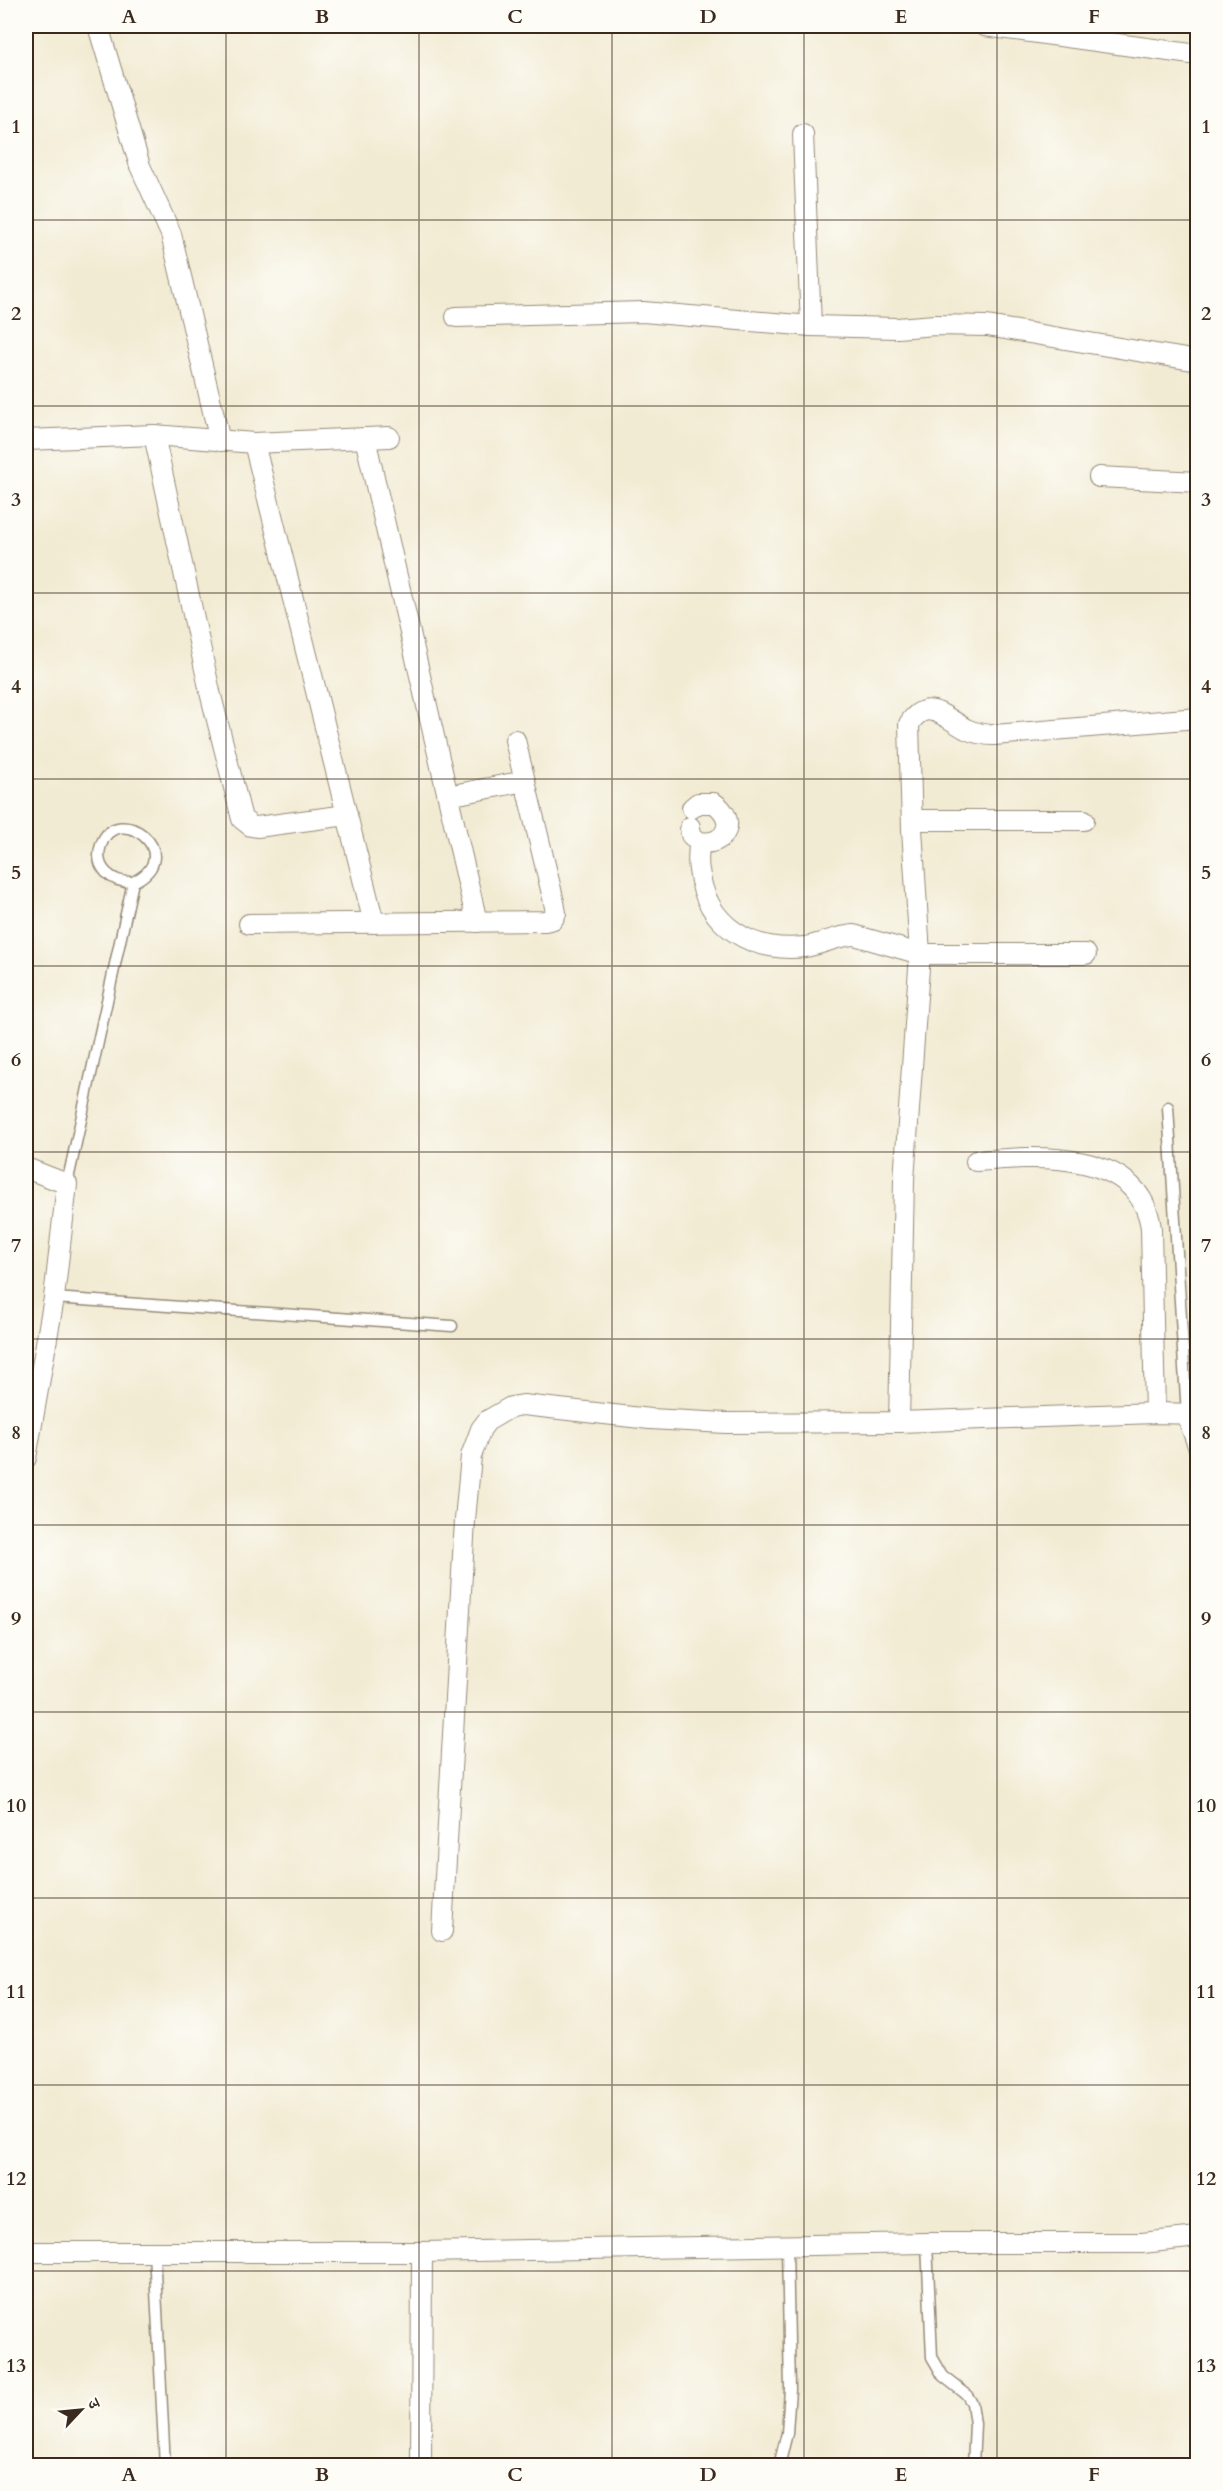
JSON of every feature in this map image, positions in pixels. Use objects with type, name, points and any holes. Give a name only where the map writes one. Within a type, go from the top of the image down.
[{"type":"street","points":[[98,26],[140,166],[171,234],[220,441]]},
{"type":"street","points":[[986,26],[1197,55]]},
{"type":"street","points":[[803,134],[811,326]]},
{"type":"street","points":[[456,317],[643,312],[811,326],[897,328],[935,325],[987,326],[1197,360]]},
{"type":"street","points":[[154,435],[210,692],[242,819],[251,826],[257,827],[347,815]]},
{"type":"street","points":[[26,440],[154,435],[254,443],[389,437]]},
{"type":"street","points":[[364,438],[477,922]]},
{"type":"street","points":[[254,443],[374,923]]},
{"type":"street","points":[[1099,477],[1197,482]]},
{"type":"street","points":[[899,1422],[904,1180],[920,954],[909,724],[923,711],[932,710],[972,732],[994,735],[1197,718]]},
{"type":"street","points":[[249,924],[545,921],[553,919],[555,916],[554,902],[515,740]]},
{"type":"street","points":[[448,796],[525,781]]},
{"type":"street","points":[[912,820],[1084,820]]},
{"type":"street","points":[[694,826],[702,887],[723,924],[749,942],[770,947],[807,946],[854,935],[920,954],[1086,954]]},
{"type":"street","points":[[976,1161],[1026,1157],[1056,1158],[1124,1179],[1139,1194],[1145,1205],[1151,1228],[1155,1413]]},
{"type":"street","points":[[26,1168],[68,1184],[54,1298],[26,1458]]},
{"type":"street","points":[[442,1931],[465,1520],[471,1456],[481,1429],[487,1421],[511,1407],[524,1405],[688,1422],[899,1422],[1155,1413],[1192,1415],[1197,1446]]},
{"type":"street","points":[[26,2252],[422,2252],[927,2243],[1142,2243],[1197,2237]]},
{"type":"street","points":[[421,2466],[422,2252]]},
{"type":"lane","points":[[68,1184],[134,882],[150,869],[154,859],[153,848],[148,838],[140,831],[129,827],[119,828],[109,833],[102,841],[99,862],[104,872],[112,879],[134,882]]},
{"type":"lane","points":[[1168,1107],[1192,1415]]},
{"type":"lane","points":[[54,1298],[452,1326]]},
{"type":"lane","points":[[927,2243],[930,2348],[932,2357],[943,2376],[966,2394],[972,2403],[975,2424],[973,2466]]},
{"type":"lane","points":[[779,2466],[787,2433],[790,2389],[787,2246]]},
{"type":"lane","points":[[154,2251],[165,2466]]}]
